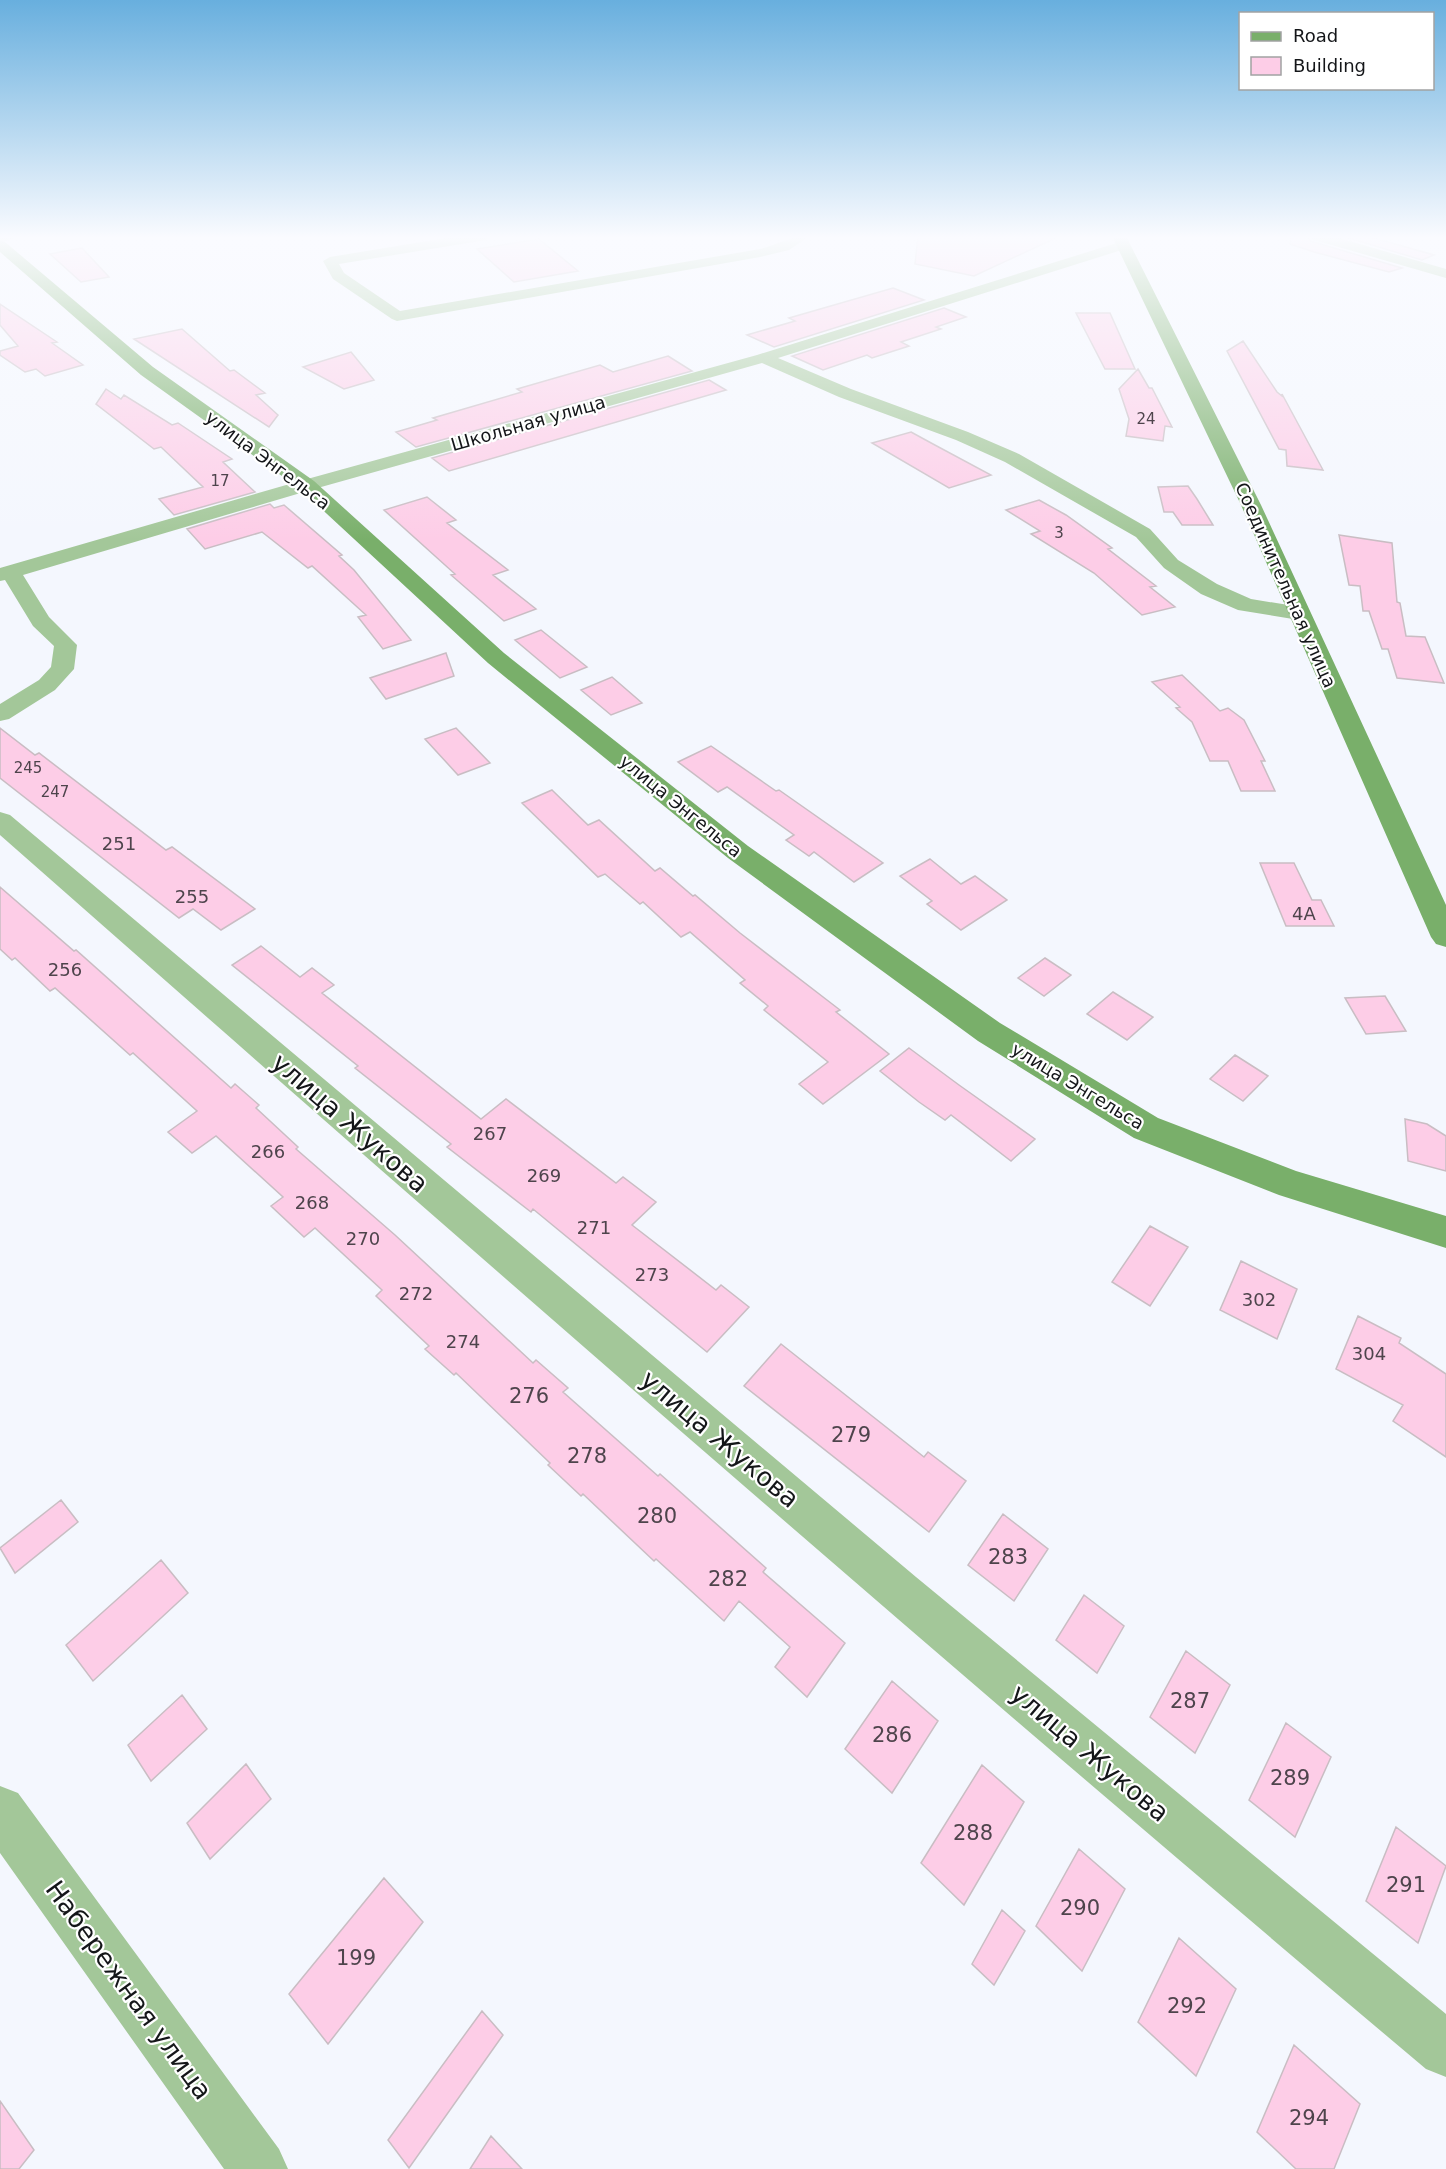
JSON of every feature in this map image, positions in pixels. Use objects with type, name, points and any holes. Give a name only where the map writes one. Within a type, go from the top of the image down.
[{"type":"street","name":"улица Энгельса","points":[[108,337],[147,371],[306,485],[496,658],[738,852],[989,1032],[1146,1128],[1291,1184],[1446,1232]]},
{"type":"street","name":"Школьная улица","points":[[5,574],[306,485],[763,358],[827,337]]},
{"type":"street","name":"Соединительная улица","points":[[1168,337],[1251,505],[1446,937]]},
{"type":"street","points":[[763,358],[845,393],[962,436],[1012,458],[1143,533],[1171,564],[1209,590],[1246,605],[1299,613]]},
{"type":"street","points":[[0,714],[47,685],[62,669],[66,645],[41,621],[5,574]]},
{"type":"street","name":"улица Жукова","points":[[0,821],[558,1302],[1192,1840],[1446,2049]]},
{"type":"street","name":"Набережная улица","points":[[0,1811],[259,2169]]},
{"type":"building","points":[[10,337],[50,337],[57,342],[52,343],[83,365],[45,376],[36,369],[25,372],[0,355],[0,351],[18,346]]},
{"type":"building","points":[[191,337],[230,371],[234,370],[265,393],[256,395],[278,415],[269,427],[134,339]]},
{"type":"building","points":[[752,337],[805,337],[774,347]]},
{"type":"building","points":[[851,337],[916,337],[901,342],[909,346],[872,358],[867,355],[823,370],[792,356]]},
{"type":"building","points":[[1089,337],[1121,337],[1135,369],[1105,369]]},
{"type":"building","points":[[1243,341],[1277,392],[1282,396],[1282,394],[1323,470],[1287,466],[1286,450],[1279,449],[1227,351]]},
{"type":"building","points":[[351,352],[374,380],[344,389],[303,367]]},
{"type":"building","points":[[668,356],[692,371],[416,447],[396,432],[437,420],[433,418],[522,392],[517,389],[600,365],[613,372]]},
{"type":"building","points":[[1138,369],[1149,388],[1152,388],[1172,427],[1165,426],[1163,441],[1126,436],[1129,419],[1119,389]]},
{"type":"building","points":[[709,380],[726,390],[449,471],[432,458]]},
{"type":"building","points":[[106,389],[121,399],[124,395],[172,425],[178,423],[232,459],[223,462],[255,492],[174,515],[159,499],[203,487],[161,447],[154,449],[96,404]]},
{"type":"building","points":[[911,432],[991,475],[949,488],[872,443]]},
{"type":"building","points":[[1188,486],[1213,525],[1182,525],[1173,512],[1164,512],[1158,487]]},
{"type":"building","points":[[427,497],[456,520],[447,523],[508,570],[493,575],[536,609],[504,621],[451,575],[455,574],[384,510]]},
{"type":"building","points":[[1039,500],[1066,515],[1112,548],[1108,549],[1156,586],[1150,587],[1175,607],[1142,615],[1094,573],[1031,534],[1040,531],[1006,510]]},
{"type":"building","points":[[270,504],[274,508],[284,505],[342,555],[339,556],[354,570],[411,640],[383,649],[358,617],[366,615],[312,566],[308,568],[262,532],[205,549],[187,529]]},
{"type":"building","points":[[1339,535],[1392,543],[1397,602],[1400,603],[1406,636],[1425,637],[1444,683],[1397,678],[1388,649],[1382,649],[1369,611],[1363,611],[1360,586],[1349,585]]},
{"type":"building","points":[[541,630],[587,667],[560,678],[515,640]]},
{"type":"building","points":[[446,653],[454,676],[386,699],[370,678]]},
{"type":"building","points":[[1182,675],[1220,711],[1228,708],[1244,720],[1265,761],[1261,761],[1275,791],[1241,791],[1228,761],[1210,761],[1192,722],[1176,708],[1180,707],[1152,682]]},
{"type":"building","points":[[612,677],[642,703],[611,715],[581,690]]},
{"type":"building","points":[[0,728],[35,755],[39,753],[166,850],[172,847],[255,909],[221,930],[193,909],[179,918],[0,778]]},
{"type":"building","points":[[456,728],[490,763],[458,775],[425,739]]},
{"type":"building","points":[[711,746],[776,791],[779,790],[883,863],[854,882],[814,852],[809,856],[786,840],[794,835],[727,787],[718,792],[678,762]]},
{"type":"building","points":[[552,790],[588,825],[599,820],[655,871],[660,868],[693,896],[695,895],[740,933],[840,1010],[836,1012],[889,1054],[823,1104],[799,1084],[828,1062],[764,1010],[768,1006],[740,983],[745,980],[690,932],[681,937],[643,902],[640,904],[605,874],[598,877],[522,803]]},
{"type":"building","points":[[930,859],[961,884],[975,876],[1007,900],[961,930],[927,904],[932,901],[900,876]]},
{"type":"building","points":[[1260,863],[1294,863],[1312,900],[1321,900],[1334,926],[1286,926]]},
{"type":"building","points":[[0,887],[74,951],[76,950],[231,1088],[235,1084],[259,1105],[256,1108],[298,1147],[296,1149],[395,1235],[533,1363],[536,1360],[568,1388],[563,1392],[766,1568],[763,1572],[845,1643],[807,1697],[775,1667],[790,1647],[739,1601],[724,1621],[656,1559],[654,1561],[583,1494],[581,1496],[548,1465],[550,1463],[456,1373],[454,1375],[425,1349],[429,1346],[376,1296],[382,1290],[315,1228],[304,1237],[271,1206],[283,1197],[216,1136],[192,1153],[168,1132],[197,1111],[133,1053],[130,1055],[55,988],[50,991],[15,958],[12,960],[0,949]]},
{"type":"building","points":[[261,946],[300,977],[312,968],[334,985],[322,993],[481,1119],[506,1099],[616,1183],[623,1177],[656,1202],[632,1225],[716,1290],[721,1285],[749,1307],[707,1352],[533,1209],[531,1212],[447,1147],[451,1144],[355,1068],[358,1066],[232,965]]},
{"type":"building","points":[[1045,958],[1071,975],[1044,996],[1018,978]]},
{"type":"building","points":[[1113,992],[1153,1017],[1127,1040],[1087,1014]]},
{"type":"building","points":[[1385,996],[1406,1031],[1366,1034],[1345,998]]},
{"type":"building","points":[[909,1048],[1035,1139],[1011,1161],[951,1115],[945,1120],[919,1102],[880,1071]]},
{"type":"building","points":[[1235,1055],[1268,1076],[1243,1101],[1210,1079]]},
{"type":"building","points":[[1405,1119],[1427,1124],[1446,1136],[1446,1171],[1408,1161]]},
{"type":"building","points":[[1150,1226],[1188,1247],[1150,1306],[1112,1282]]},
{"type":"building","points":[[1241,1261],[1297,1289],[1277,1339],[1220,1310]]},
{"type":"building","points":[[1358,1316],[1401,1338],[1399,1343],[1446,1374],[1446,1457],[1393,1421],[1403,1405],[1336,1369]]},
{"type":"building","points":[[781,1344],[924,1457],[928,1452],[966,1481],[929,1532],[744,1386]]},
{"type":"building","points":[[61,1500],[78,1522],[15,1573],[0,1548]]},
{"type":"building","points":[[1003,1514],[1048,1549],[1014,1601],[968,1565]]},
{"type":"building","points":[[161,1560],[188,1593],[93,1681],[66,1645]]},
{"type":"building","points":[[1084,1595],[1124,1626],[1097,1673],[1056,1640]]},
{"type":"building","points":[[1186,1651],[1230,1685],[1195,1753],[1150,1717]]},
{"type":"building","points":[[892,1681],[938,1721],[892,1793],[845,1749]]},
{"type":"building","points":[[182,1695],[207,1729],[151,1781],[128,1745]]},
{"type":"building","points":[[1286,1723],[1331,1757],[1295,1837],[1249,1800]]},
{"type":"building","points":[[246,1764],[271,1799],[210,1859],[187,1823]]},
{"type":"building","points":[[982,1765],[1024,1802],[964,1905],[921,1863]]},
{"type":"building","points":[[1396,1827],[1446,1866],[1418,1943],[1366,1901]]},
{"type":"building","points":[[1079,1849],[1125,1889],[1082,1971],[1036,1926]]},
{"type":"building","points":[[384,1878],[423,1922],[328,2044],[289,1994]]},
{"type":"building","points":[[1002,1910],[1025,1931],[994,1985],[972,1964]]},
{"type":"building","points":[[1179,1938],[1236,1989],[1196,2076],[1138,2022]]},
{"type":"building","points":[[482,2011],[503,2035],[409,2168],[388,2140]]},
{"type":"building","points":[[1294,2045],[1360,2104],[1334,2169],[1296,2169],[1257,2132]]},
{"type":"building","points":[[0,2101],[34,2150],[19,2169],[0,2169]]},
{"type":"building","points":[[491,2136],[522,2169],[470,2169]]}]
